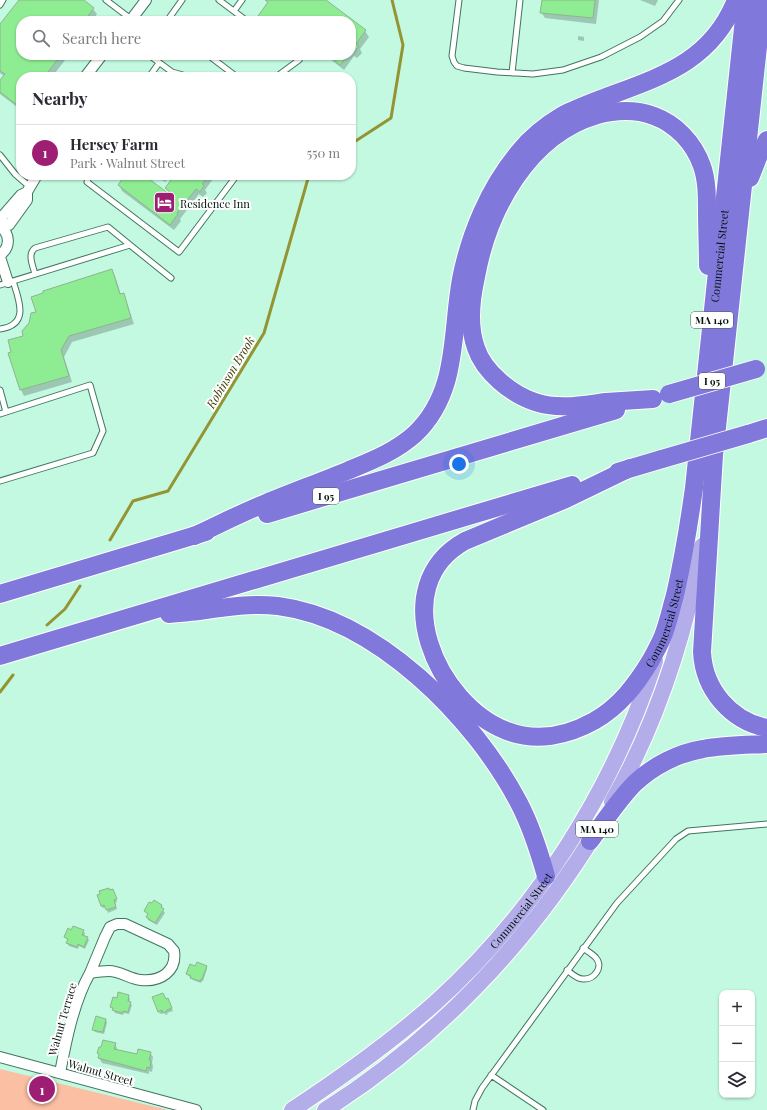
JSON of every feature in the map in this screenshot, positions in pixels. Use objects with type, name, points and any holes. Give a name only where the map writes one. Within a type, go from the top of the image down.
[{"type":"highway","points":[[194,536],[264,504],[312,486],[385,455],[402,445],[418,431],[432,413],[445,387],[449,370],[460,286],[466,258],[484,208],[509,165],[535,136],[559,118],[581,107],[678,68],[694,57],[720,29],[736,0]]},
{"type":"highway","name":"Commercial Street","points":[[663,637],[676,588],[694,488],[746,0]]},
{"type":"highway","name":"Commercial Street","points":[[714,455],[763,0]]},
{"type":"highway","points":[[661,397],[571,406],[543,404],[523,397],[502,383],[488,368],[477,351],[472,333],[472,303],[474,284],[482,250],[506,194],[526,165],[544,145],[566,129],[583,120],[621,111],[638,112],[660,118],[674,127],[688,140],[701,162],[706,184],[710,339]]},
{"type":"highway","points":[[739,223],[748,182],[767,140]]},
{"type":"highway","name":"I 95","points":[[0,594],[761,367]]},
{"type":"highway","points":[[0,656],[767,428]]},
{"type":"highway","points":[[714,455],[702,646],[703,663],[707,678],[712,688],[726,707],[745,721],[767,728]]},
{"type":"highway","points":[[630,468],[566,499],[460,544],[440,563],[429,583],[424,606],[427,633],[433,654],[441,672],[454,691],[468,706],[479,715],[502,729],[520,735],[537,737],[559,735],[575,730],[596,720],[612,709],[623,699],[638,681],[663,637]]},
{"type":"highway","points":[[133,617],[198,611],[240,605],[278,606],[307,612],[325,618],[350,629],[375,644],[405,666],[434,691],[466,724],[488,752],[522,810],[539,851],[546,876]]},
{"type":"highway","points":[[590,841],[634,784],[665,762],[683,754],[706,748],[767,744]]},
{"type":"main road","name":"Commercial Street","points":[[325,1110],[360,1087],[400,1056],[475,988],[510,950],[531,924],[562,884],[590,841],[631,767],[653,716],[675,657],[699,564],[707,520],[714,455]]},
{"type":"main road","name":"Commercial Street","points":[[292,1110],[371,1056],[436,1002],[468,971],[519,912],[546,876],[583,820],[614,761],[629,731],[663,637]]},
{"type":"street","points":[[133,16],[146,0]]},
{"type":"street","points":[[89,72],[98,60]]},
{"type":"street","points":[[7,283],[0,256],[6,249],[8,241],[6,233],[1,226],[9,225],[27,200],[29,190],[35,180]]},
{"type":"street","name":"Walnut Terrace","points":[[60,1073],[66,1039],[81,992],[110,927],[116,924],[125,924],[168,944],[174,950],[175,958],[173,966],[167,974],[158,979],[141,980],[110,971],[90,973]]},
{"type":"street","name":"Walnut Street","points":[[0,1057],[196,1110]]},
{"type":"lane","points":[[0,5],[4,0]]},
{"type":"lane","points":[[106,0],[125,16]]},
{"type":"lane","points":[[170,16],[181,0]]},
{"type":"lane","points":[[219,0],[240,16]]},
{"type":"lane","points":[[234,11],[242,0]]},
{"type":"lane","points":[[459,0],[452,56],[457,66],[464,68],[533,74],[563,70],[601,57],[640,38],[663,21],[679,0]]},
{"type":"lane","points":[[512,73],[520,0]]},
{"type":"lane","points":[[155,60],[172,72]]},
{"type":"lane","points":[[214,60],[230,72]]},
{"type":"lane","points":[[283,72],[299,60]]},
{"type":"lane","points":[[153,72],[159,63]]},
{"type":"lane","points":[[0,155],[16,175]]},
{"type":"lane","points":[[20,180],[29,190]]},
{"type":"lane","points":[[88,180],[87,182],[179,252],[233,180]]},
{"type":"lane","points":[[35,274],[30,255],[32,250],[35,248],[108,227],[171,278]]},
{"type":"lane","points":[[0,330],[5,329],[15,323],[20,313],[20,302],[7,283],[130,245]]},
{"type":"lane","points":[[0,414],[90,385],[103,432],[92,453],[0,481]]},
{"type":"lane","points":[[0,390],[6,412]]},
{"type":"lane","points":[[473,1110],[482,1088],[583,948],[617,903],[676,839],[688,831],[767,824]]},
{"type":"lane","points":[[567,970],[579,979],[583,979],[593,976],[599,969],[599,964],[596,958],[583,948]]},
{"type":"lane","points":[[491,1075],[543,1110]]},
{"type":"shaded area","points":[[0,1069],[168,1110],[0,1110]]},
{"type":"building","points":[[19,0],[84,0],[94,8],[88,16],[16,16],[16,60],[57,60],[48,72],[16,72],[16,104],[0,92],[0,80],[5,74],[0,71],[0,24]]},
{"type":"building","points":[[265,0],[326,0],[347,16],[258,16],[268,2]]},
{"type":"building","points":[[542,0],[595,0],[593,18],[540,13]]},
{"type":"building","points":[[356,22],[366,30],[356,44]]},
{"type":"building","points":[[334,60],[344,60],[340,65]]},
{"type":"building","name":"Residence Inn","points":[[122,180],[151,180],[169,194],[170,192],[165,188],[171,180],[205,180],[202,184],[204,186],[200,192],[196,189],[177,213],[178,214],[170,225],[118,185]]},
{"type":"building","points":[[112,269],[120,294],[124,293],[131,318],[69,336],[61,350],[69,376],[20,390],[8,353],[11,352],[8,340],[23,336],[22,331],[29,323],[31,313],[36,312],[31,297],[43,293],[43,291]]},
{"type":"building","points":[[109,888],[109,890],[113,889],[117,899],[114,900],[116,907],[106,910],[104,905],[101,906],[97,895],[100,894],[99,891]]},
{"type":"building","points":[[154,900],[162,905],[161,907],[164,909],[155,923],[146,917],[148,914],[144,911],[149,902],[152,903]]},
{"type":"building","points":[[73,926],[84,930],[82,935],[88,937],[84,947],[78,944],[77,947],[66,943],[68,939],[64,937],[68,928],[71,930]]},
{"type":"building","points":[[197,962],[207,966],[200,981],[190,978],[191,976],[186,974],[190,964],[195,966]]},
{"type":"building","points":[[118,992],[129,995],[128,1001],[131,1002],[128,1012],[123,1011],[122,1013],[112,1010],[113,1008],[110,1007],[113,997],[117,998]]},
{"type":"building","points":[[163,993],[166,999],[168,998],[172,1008],[163,1013],[162,1010],[158,1012],[152,997]]},
{"type":"building","points":[[96,1016],[106,1019],[103,1032],[92,1030]]},
{"type":"building","points":[[103,1040],[116,1043],[114,1049],[137,1054],[138,1049],[151,1052],[149,1060],[151,1061],[150,1068],[147,1067],[146,1071],[98,1058],[99,1054],[97,1053]]},
{"type":"waterway","name":"Robinson Brook","points":[[356,141],[391,118],[403,45],[392,0]]},
{"type":"waterway","name":"Robinson Brook","points":[[110,540],[133,501],[168,491],[264,333],[308,180]]},
{"type":"waterway","name":"Robinson Brook","points":[[47,625],[65,609],[80,586]]},
{"type":"waterway","name":"Robinson Brook","points":[[0,692],[13,675]]},
{"type":"place","name":"Residence Inn","points":[[164,203]]},
{"type":"place","name":"Hersey Farm","points":[[42,1089]]}]
